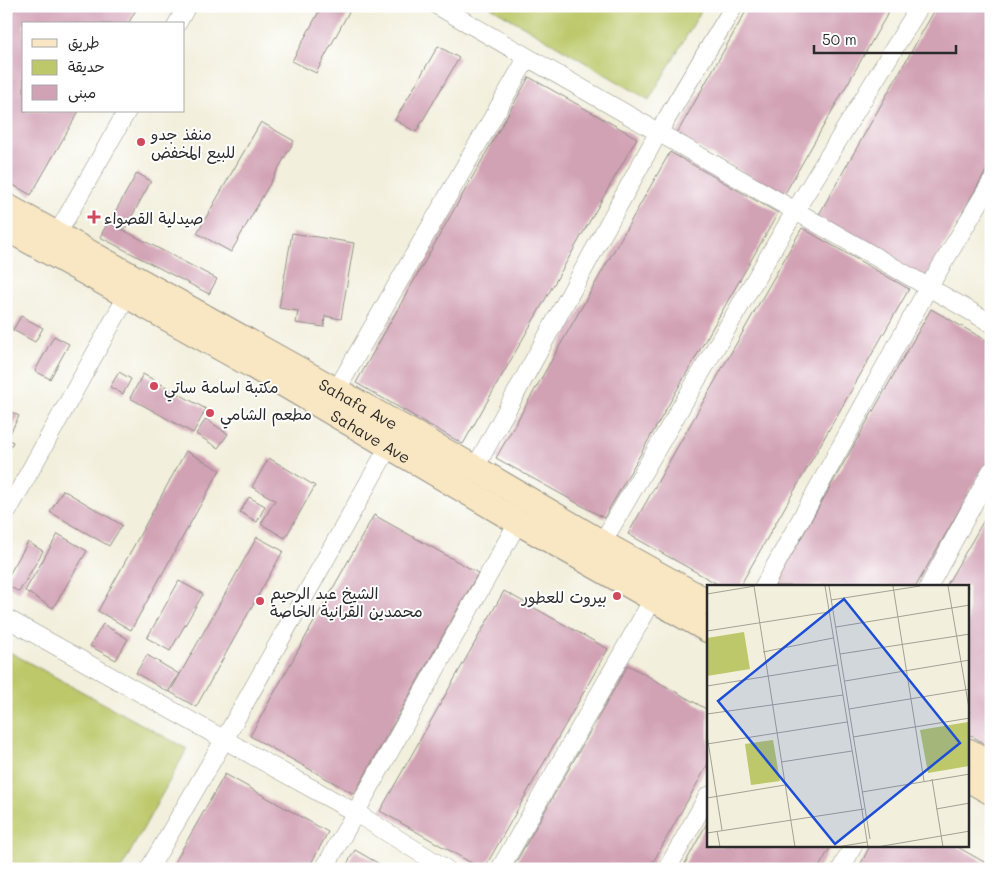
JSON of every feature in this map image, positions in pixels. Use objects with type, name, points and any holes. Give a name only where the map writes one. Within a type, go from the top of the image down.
[{"type":"main road","name":"Sahafa Ave","points":[[6,206],[52,244],[336,391],[475,468],[602,543],[707,601]]},
{"type":"main road","name":"Sahave Ave","points":[[6,228],[52,244],[127,296],[707,629]]},
{"type":"main road","points":[[970,752],[991,764]]},
{"type":"main road","points":[[970,780],[991,792]]},
{"type":"street","points":[[178,22],[187,6]]},
{"type":"street","points":[[438,6],[991,323]]},
{"type":"street","points":[[475,468],[658,133],[734,6]]},
{"type":"street","points":[[602,543],[795,211],[920,6]]},
{"type":"street","points":[[336,391],[527,58]]},
{"type":"street","points":[[52,244],[127,112]]},
{"type":"street","points":[[765,585],[928,288],[991,183]]},
{"type":"street","points":[[6,514],[127,296]]},
{"type":"street","points":[[149,869],[390,446]]},
{"type":"street","points":[[930,585],[991,470]]},
{"type":"street","points":[[324,869],[518,522]]},
{"type":"street","points":[[500,869],[653,599]]},
{"type":"street","points":[[6,618],[356,813],[446,869]]},
{"type":"street","points":[[667,869],[707,798]]},
{"type":"street","points":[[841,869],[852,848]]},
{"type":"green space","points":[[489,6],[704,6],[649,100]]},
{"type":"green space","points":[[6,650],[187,749],[121,869],[6,869]]},
{"type":"building","points":[[6,6],[138,6],[129,22],[22,22],[22,112],[78,112],[31,195],[6,181]]},
{"type":"building","points":[[322,6],[352,6],[316,73],[292,61]]},
{"type":"building","points":[[749,6],[892,6],[784,195],[676,135]]},
{"type":"building","points":[[937,6],[991,6],[991,162],[925,279],[817,218]]},
{"type":"building","points":[[438,46],[459,58],[416,132],[395,120]]},
{"type":"building","points":[[529,77],[637,138],[463,444],[356,383]]},
{"type":"building","points":[[261,122],[294,141],[231,252],[197,233]]},
{"type":"building","points":[[670,152],[778,213],[604,518],[496,458]]},
{"type":"building","points":[[137,173],[151,181],[125,229],[110,221]]},
{"type":"building","points":[[108,222],[217,279],[209,294],[100,237]]},
{"type":"building","points":[[802,228],[909,289],[741,585],[719,585],[628,534]]},
{"type":"building","points":[[292,233],[354,243],[341,319],[325,316],[324,327],[296,323],[298,311],[279,308]]},
{"type":"building","points":[[931,309],[991,343],[991,454],[917,585],[775,585]]},
{"type":"building","points":[[21,316],[43,328],[35,342],[13,330]]},
{"type":"building","points":[[54,336],[69,344],[50,379],[35,371]]},
{"type":"building","points":[[119,372],[131,379],[123,394],[110,387]]},
{"type":"building","points":[[143,374],[206,409],[193,433],[130,398]]},
{"type":"building","points":[[6,409],[19,416],[7,439],[13,442],[6,456]]},
{"type":"building","points":[[206,419],[228,434],[218,448],[196,434]]},
{"type":"building","points":[[186,451],[220,470],[131,630],[98,611]]},
{"type":"building","points":[[269,458],[315,486],[285,538],[261,524],[275,500],[252,487]]},
{"type":"building","points":[[63,490],[122,525],[109,546],[50,512]]},
{"type":"building","points":[[249,497],[265,506],[257,522],[240,512]]},
{"type":"building","points":[[991,508],[991,747],[970,735],[970,585],[947,585]]},
{"type":"building","points":[[374,515],[478,573],[354,794],[250,736]]},
{"type":"building","points":[[58,534],[87,551],[53,608],[25,591]]},
{"type":"building","points":[[257,537],[283,551],[196,707],[170,692]]},
{"type":"building","points":[[28,542],[43,551],[19,592],[6,584],[6,580]]},
{"type":"building","points":[[179,581],[203,594],[170,651],[147,638]]},
{"type":"building","points":[[504,591],[608,649],[484,869],[482,869],[380,811]]},
{"type":"building","points":[[103,624],[128,639],[116,660],[90,646]]},
{"type":"building","points":[[147,655],[179,674],[168,692],[136,673]]},
{"type":"building","points":[[628,665],[707,709],[707,766],[649,869],[512,869]]},
{"type":"building","points":[[225,774],[328,832],[308,869],[171,869]]},
{"type":"building","points":[[707,823],[707,848],[830,848],[818,869],[682,869]]},
{"type":"building","points":[[869,848],[960,848],[991,866],[991,869],[858,869]]},
{"type":"building","points":[[355,850],[388,869],[344,869]]},
{"type":"place","name":"منفذ جدو للبيع المخفض","points":[[141,142]]},
{"type":"place","name":"صيدلية القصواء","points":[[94,217]]},
{"type":"place","name":"مكتبة اسامة ساتي","points":[[154,386]]},
{"type":"place","name":"مطعم الشامي","points":[[210,413]]},
{"type":"place","name":"بيروت للعطور","points":[[617,596]]},
{"type":"place","name":"الشيخ عبد الرحيم محمدين القرانية الخاصة","points":[[260,601]]}]
